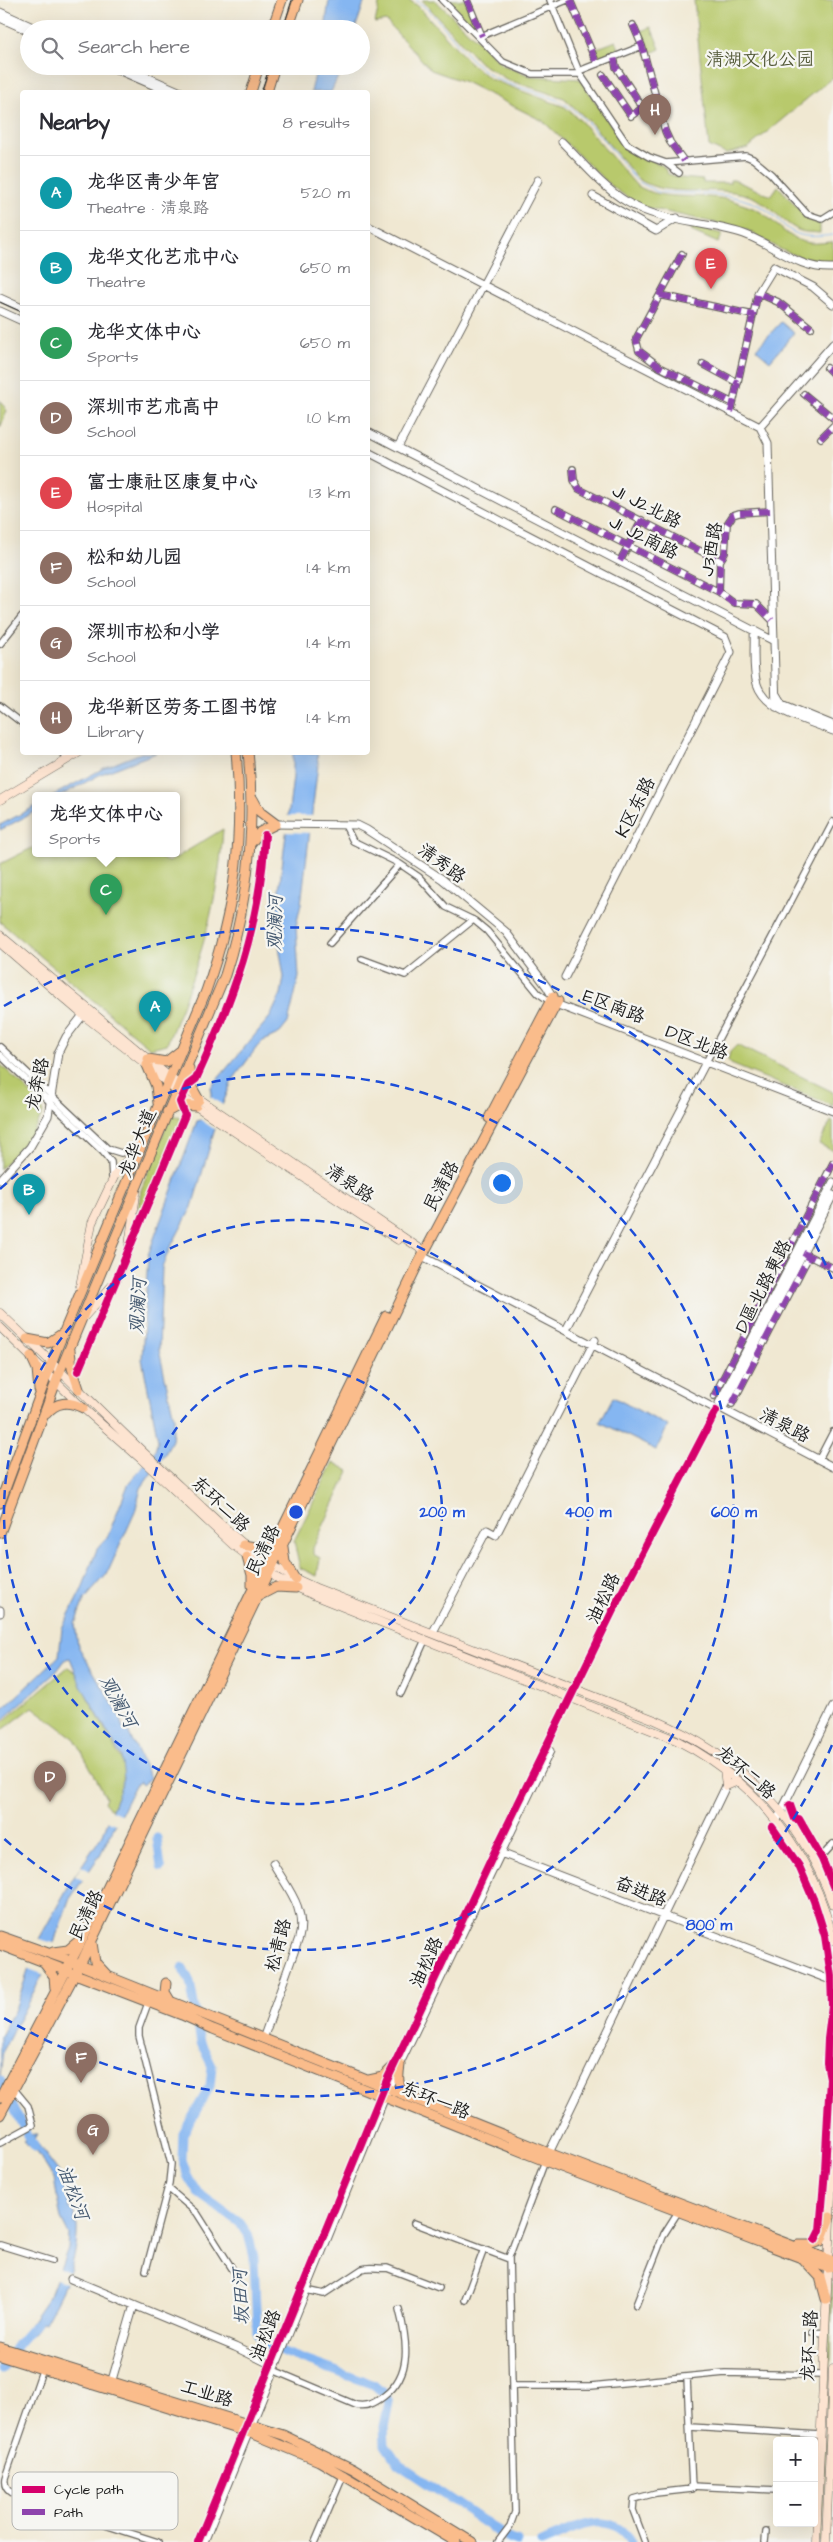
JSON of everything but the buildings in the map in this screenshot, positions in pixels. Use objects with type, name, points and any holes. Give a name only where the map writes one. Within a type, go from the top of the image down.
[{"type":"main road","points":[[275,20],[282,0]]},
{"type":"main road","points":[[291,20],[298,0]]},
{"type":"main road","points":[[251,90],[256,75]]},
{"type":"main road","points":[[268,90],[272,75]]},
{"type":"main road","points":[[0,794],[63,755]]},
{"type":"main road","points":[[0,800],[75,755]]},
{"type":"main road","name":"龙华大道","points":[[0,1504],[39,1396],[78,1298],[214,970],[232,904],[238,840],[236,755]]},
{"type":"main road","name":"龙华大道","points":[[0,1534],[60,1371],[218,995],[233,952],[246,886],[250,845],[252,797],[248,755]]},
{"type":"main road","points":[[250,845],[260,832],[276,824],[260,812],[252,797]]},
{"type":"main road","name":"清泉路","points":[[0,935],[178,1088],[421,1252]]},
{"type":"main road","name":"清泉路","points":[[0,943],[83,1015],[147,1062]]},
{"type":"main road","name":"民清路","points":[[0,2115],[2,2100],[89,1937],[421,1252],[555,1001]]},
{"type":"main road","points":[[158,1105],[156,1086],[147,1062],[166,1062],[182,1049]]},
{"type":"main road","points":[[167,1113],[180,1105],[198,1103],[190,1084],[189,1063]]},
{"type":"main road","points":[[78,1298],[90,1231],[112,1181],[145,1137]]},
{"type":"main road","points":[[82,1319],[117,1280],[128,1253],[137,1187]]},
{"type":"main road","name":"东环二路","points":[[0,1314],[79,1389],[143,1457],[247,1557],[296,1583],[425,1640],[572,1699]]},
{"type":"main road","name":"东环二路","points":[[0,1327],[83,1408],[143,1457]]},
{"type":"main road","points":[[27,1339],[48,1343],[64,1333]]},
{"type":"main road","points":[[71,1346],[71,1364],[79,1389]]},
{"type":"main road","points":[[31,1356],[38,1375],[39,1396]]},
{"type":"main road","points":[[43,1418],[52,1407],[61,1403],[83,1408]]},
{"type":"main road","name":"东环二路","points":[[163,1476],[267,1567]]},
{"type":"main road","points":[[243,1546],[261,1548],[279,1544],[285,1562],[296,1583],[254,1594],[252,1575],[247,1557]]},
{"type":"main road","name":"东环二路","points":[[296,1583],[433,1632],[577,1690]]},
{"type":"main road","name":"龙环二路","points":[[577,1690],[655,1720],[702,1742],[736,1766],[782,1811],[813,1859],[833,1905]]},
{"type":"main road","name":"龙环二路","points":[[572,1699],[697,1750],[738,1781],[777,1820],[797,1850],[816,1886],[833,1940]]},
{"type":"main road","points":[[724,1769],[726,1786],[738,1781]]},
{"type":"main road","name":"东环一路","points":[[0,1936],[52,1960],[114,1980],[171,2002],[213,2029],[547,2157],[788,2244],[831,2264]]},
{"type":"main road","points":[[54,1995],[55,1978],[52,1960],[89,1937],[95,1962],[114,1980]]},
{"type":"main road","name":"东环一路","points":[[0,1946],[30,1951]]},
{"type":"main road","name":"民清路","points":[[12,2084],[54,1995],[73,1967]]},
{"type":"main road","name":"东环一路","points":[[73,1967],[148,2003],[213,2019],[367,2081],[384,2093],[409,2097],[678,2212],[799,2257],[831,2264]]},
{"type":"main road","points":[[166,1983],[165,1992],[171,2002]]},
{"type":"main road","points":[[367,2081],[379,2079],[397,2065]]},
{"type":"main road","points":[[397,2065],[400,2087],[409,2097]]},
{"type":"main road","name":"龙环二路","points":[[817,2482],[826,2299],[831,2264],[830,2217],[833,2150]]},
{"type":"main road","points":[[788,2244],[804,2246],[818,2243],[825,2233],[830,2217]]},
{"type":"main road","points":[[799,2257],[818,2274],[826,2299]]},
{"type":"main road","name":"工业路","points":[[1,2350],[43,2368],[246,2427],[283,2435],[353,2470],[443,2534],[472,2542]]},
{"type":"main road","name":"工业路","points":[[25,2359],[112,2380],[246,2427],[344,2474],[456,2542]]},
{"type":"main road","name":"龙环二路","points":[[826,2542],[833,2369]]},
{"type":"main road","name":"龙环二路","points":[[816,2527],[816,2542]]},
{"type":"street","points":[[442,0],[503,62],[532,74],[580,73],[642,46]]},
{"type":"street","points":[[467,0],[480,37]]},
{"type":"street","points":[[480,37],[551,3],[567,0]]},
{"type":"street","points":[[570,0],[597,64]]},
{"type":"street","points":[[551,3],[580,73],[627,144],[666,163],[679,173]]},
{"type":"street","points":[[0,12],[20,21]]},
{"type":"street","points":[[0,18],[20,27]]},
{"type":"street","points":[[633,25],[642,46],[665,131],[670,142],[684,161]]},
{"type":"street","points":[[604,75],[630,116],[641,109],[641,105],[616,67],[614,57]]},
{"type":"street","points":[[130,75],[164,90]]},
{"type":"street","points":[[142,75],[176,90]]},
{"type":"street","points":[[562,142],[603,182],[628,202],[640,208],[746,235],[792,259],[806,264],[833,268]]},
{"type":"street","points":[[666,163],[746,156],[753,159],[771,174],[807,214],[822,219],[833,212]]},
{"type":"street","points":[[398,447],[538,180]]},
{"type":"street","points":[[603,182],[610,198],[608,204]]},
{"type":"street","points":[[593,196],[656,231],[677,218]]},
{"type":"street","points":[[370,227],[760,427],[768,444],[772,640],[776,707]]},
{"type":"street","points":[[682,254],[636,339],[639,351],[660,367],[733,403]]},
{"type":"street","points":[[731,412],[758,293],[774,267],[813,287],[833,304]]},
{"type":"street","points":[[758,293],[778,302],[811,328]]},
{"type":"street","points":[[660,295],[753,315]]},
{"type":"street","points":[[0,298],[20,307]]},
{"type":"street","points":[[0,311],[20,320]]},
{"type":"street","points":[[760,427],[833,344]]},
{"type":"street","points":[[703,364],[738,383]]},
{"type":"street","points":[[827,368],[833,374]]},
{"type":"street","points":[[804,394],[833,418]]},
{"type":"street","points":[[822,438],[833,426]]},
{"type":"street","points":[[370,433],[772,640]]},
{"type":"street","name":"K区东路","points":[[370,453],[725,637],[731,652],[565,976]]},
{"type":"street","name":"J1 J2北路","points":[[573,469],[574,480],[579,489],[720,561]]},
{"type":"street","name":"J1 J2南路","points":[[556,509],[719,592]]},
{"type":"street","name":"J3西路","points":[[770,511],[739,513],[733,516],[727,524],[725,553],[720,561],[719,592],[734,603],[756,604],[772,620]]},
{"type":"street","points":[[620,562],[642,520]]},
{"type":"street","points":[[0,644],[20,619]]},
{"type":"street","points":[[754,630],[756,683],[764,698],[776,707],[833,731]]},
{"type":"street","points":[[775,688],[776,696],[782,704],[833,725]]},
{"type":"street","points":[[0,706],[20,721]]},
{"type":"street","points":[[567,1328],[833,822]]},
{"type":"street","name":"清秀路","points":[[276,824],[357,825],[368,830],[442,879],[506,932],[555,1001]]},
{"type":"street","points":[[346,825],[353,840],[400,864],[419,877],[446,907],[472,920],[493,936],[538,994],[555,1001]]},
{"type":"street","points":[[330,943],[400,864]]},
{"type":"street","points":[[362,959],[405,974],[472,920]]},
{"type":"street","name":"D区北路","points":[[555,1001],[833,1111]]},
{"type":"street","name":"龙奔路","points":[[0,1180],[33,1143],[52,1101],[58,1053],[66,1037],[83,1015]]},
{"type":"street","points":[[0,1047],[108,1158],[112,1168],[112,1181]]},
{"type":"street","points":[[0,1055],[108,1149],[121,1153],[135,1149]]},
{"type":"street","points":[[707,1060],[833,1107]]},
{"type":"street","points":[[714,1396],[772,1286],[833,1163]]},
{"type":"street","name":"D區北路東路","points":[[719,1408],[833,1182]]},
{"type":"street","points":[[806,1254],[732,1404],[772,1328],[806,1254],[833,1195]]},
{"type":"street","name":"清泉路","points":[[421,1252],[833,1467]]},
{"type":"street","points":[[719,1408],[806,1254]]},
{"type":"street","points":[[806,1254],[833,1268]]},
{"type":"street","points":[[433,1632],[487,1530],[496,1535],[594,1342]]},
{"type":"street","name":"油松路","points":[[198,2542],[384,2093],[572,1699],[719,1408]]},
{"type":"street","points":[[819,1460],[833,1432]]},
{"type":"street","points":[[401,1693],[425,1640]]},
{"type":"street","points":[[777,1820],[833,1707]]},
{"type":"street","points":[[499,2541],[510,2526],[515,2512],[509,2259],[547,2157],[662,1915],[726,1786]]},
{"type":"street","points":[[813,1859],[825,1853],[833,1844]]},
{"type":"street","name":"奋进路","points":[[498,1852],[833,1981]]},
{"type":"street","name":"松青路","points":[[263,2039],[299,1938],[302,1922],[298,1908],[273,1863]]},
{"type":"street","points":[[146,2270],[168,2188],[171,2164],[139,2036],[139,2028],[148,2003]]},
{"type":"street","points":[[0,2143],[31,2127],[33,2122],[30,2111],[12,2084]]},
{"type":"street","name":"油松路","points":[[283,2340],[306,2290],[384,2093]]},
{"type":"street","points":[[168,2188],[197,2213],[233,2270]]},
{"type":"street","points":[[636,2304],[664,2234],[678,2212]]},
{"type":"street","points":[[414,2223],[509,2259]]},
{"type":"street","points":[[0,2245],[52,2261]]},
{"type":"street","points":[[465,2300],[484,2249]]},
{"type":"street","points":[[306,2290],[324,2294],[362,2269],[368,2268],[390,2269],[440,2288]]},
{"type":"street","points":[[72,2279],[235,2347],[356,2405],[363,2406],[376,2402],[393,2389],[402,2373],[406,2348],[405,2335],[398,2309]]},
{"type":"street","points":[[112,2380],[134,2305]]},
{"type":"street","points":[[812,2332],[825,2332]]},
{"type":"street","points":[[12,2493],[6,2487],[5,2478],[43,2368]]},
{"type":"street","points":[[512,2386],[591,2386],[725,2373],[823,2375]]},
{"type":"street","points":[[645,2542],[633,2510],[634,2499],[656,2493],[692,2489],[687,2377]]},
{"type":"street","name":"油松路","points":[[204,2542],[246,2427]]},
{"type":"street","points":[[690,2427],[820,2434]]},
{"type":"street","points":[[315,2542],[344,2474]]},
{"type":"street","points":[[692,2486],[773,2490]]},
{"type":"street","points":[[121,2530],[158,2542]]},
{"type":"street","points":[[766,2532],[766,2542]]},
{"type":"green space","points":[[380,0],[409,0],[418,6],[469,62],[490,79],[565,107],[580,120],[636,185],[647,191],[659,194],[722,198],[750,207],[803,242],[833,242],[833,262],[808,260],[782,250],[747,230],[640,206],[611,186],[543,121],[465,82],[431,70],[386,21],[375,23]]},
{"type":"green space","points":[[422,0],[435,0],[503,65],[531,76],[580,79],[625,146],[663,166],[668,174],[682,178],[703,180],[703,183],[730,183],[730,180],[734,180],[771,196],[778,186],[806,217],[820,221],[820,233],[798,230],[767,206],[747,195],[734,192],[664,189],[638,179],[592,124],[564,98],[508,80],[480,63]]},
{"type":"green space","points":[[446,0],[465,0],[478,31]]},
{"type":"green space","name":"清湖文化公园","points":[[694,0],[833,0],[833,77],[748,148],[726,154],[709,146]]},
{"type":"green space","points":[[651,27],[660,49],[647,55],[638,32]]},
{"type":"green space","points":[[616,41],[620,52],[598,61],[593,50]]},
{"type":"green space","points":[[692,226],[723,234],[718,243],[691,231]]},
{"type":"green space","points":[[0,400],[7,411],[0,428]]},
{"type":"green space","points":[[223,829],[211,913],[197,965],[167,1044],[150,1048],[0,922],[0,864],[32,848],[32,857],[161,857],[169,862]]},
{"type":"green space","points":[[737,1045],[833,1092],[833,1106],[731,1064],[728,1060],[730,1052]]},
{"type":"green space","points":[[0,1064],[39,1101],[43,1113],[31,1136],[0,1169]]},
{"type":"green space","points":[[171,1114],[182,1119],[134,1238],[141,1190]]},
{"type":"green space","points":[[831,1121],[833,1122],[833,1151],[819,1144]]},
{"type":"green space","points":[[333,1462],[349,1471],[313,1548],[313,1554],[320,1558],[317,1576],[300,1568],[294,1541]]},
{"type":"green space","points":[[68,1667],[78,1674],[81,1685],[124,1765],[123,1784],[111,1810],[104,1802],[106,1797],[75,1739],[33,1707],[0,1732],[0,1724]]},
{"type":"green space","points":[[831,2281],[833,2285],[822,2542],[820,2542]]},
{"type":"water","points":[[329,0],[365,0],[358,20],[326,20]]},
{"type":"water","points":[[315,75],[339,75],[332,90],[311,90]]},
{"type":"water","points":[[781,322],[794,333],[770,361],[756,349]]},
{"type":"water","points":[[136,755],[151,755],[101,774],[67,792],[59,792],[106,767]]},
{"type":"water","points":[[293,755],[317,755],[318,764],[301,904],[296,926],[299,977],[288,1023],[280,1033],[263,1041],[257,1047],[232,1081],[221,1108],[192,1207],[162,1267],[159,1350],[174,1418],[172,1440],[165,1454],[141,1488],[135,1512],[107,1574],[84,1600],[75,1624],[78,1646],[118,1713],[123,1728],[127,1729],[150,1778],[142,1785],[140,1782],[135,1785],[100,1855],[69,1900],[43,1974],[3,2050],[0,2076],[0,2036],[15,2009],[39,1939],[72,1880],[103,1834],[124,1778],[121,1756],[81,1685],[70,1658],[66,1659],[56,1672],[0,1722],[0,1712],[59,1656],[62,1628],[82,1589],[97,1549],[107,1538],[128,1485],[155,1451],[158,1440],[142,1359],[148,1255],[197,1121],[200,1120],[212,1093],[211,1087],[270,1017],[281,994],[284,977],[277,933],[278,899],[293,777]]},
{"type":"water","points":[[32,808],[32,813],[0,830],[0,825]]},
{"type":"water","points":[[613,1397],[668,1426],[656,1450],[600,1422]]},
{"type":"water","points":[[37,2134],[34,2139],[61,2175],[70,2209],[74,2210],[77,2238],[72,2263],[63,2288],[45,2323],[41,2323],[32,2335],[27,2328],[51,2293],[68,2248],[69,2235],[61,2219],[54,2179],[37,2152],[23,2141]]},
{"type":"pier","points":[[286,816],[315,816],[312,833],[284,832]]},
{"type":"pier","points":[[208,1095],[224,1106],[217,1131],[198,1118]]},
{"type":"pier","points":[[109,1809],[124,1816],[119,1826],[107,1820]]},
{"type":"pier","points":[[81,1866],[92,1872],[84,1881],[75,1876]]},
{"type":"pier","points":[[36,1938],[57,1944],[45,1975],[26,1968]]},
{"type":"pier","points":[[58,2268],[72,2273],[68,2284],[54,2278]]},
{"type":"waterway","points":[[416,0],[436,18],[471,59],[492,76],[557,100],[579,115],[600,136],[637,181],[658,192],[740,198],[764,208],[793,232],[815,236],[833,235]]},
{"type":"waterway","name":"坂田河","points":[[157,1838],[161,1867]]},
{"type":"waterway","name":"坂田河","points":[[183,1968],[190,1982],[201,2043],[212,2066],[210,2086],[183,2134],[182,2160],[188,2177],[198,2193],[240,2223],[248,2234],[254,2257],[257,2334],[266,2344],[288,2354],[374,2385],[385,2395],[389,2402],[384,2427],[385,2445],[398,2464],[511,2540],[518,2542]]},
{"type":"waterway","name":"油松河","points":[[0,2080],[28,2137],[35,2147]]},
{"type":"waterway","name":"油松河","points":[[2,2369],[17,2345],[36,2323]]},
{"type":"waterway","name":"坂田河","points":[[541,2542],[577,2527],[601,2523],[612,2525],[622,2531],[631,2542]]},
{"type":"tram line","points":[[286,20],[292,0]]},
{"type":"tram line","points":[[262,90],[267,75]]},
{"type":"tram line","points":[[0,302],[20,311]]},
{"type":"marked path","points":[[467,0],[482,36]]},
{"type":"marked path","points":[[570,0],[597,64]]},
{"type":"marked path","points":[[633,25],[642,46],[665,131],[670,142],[684,161]]},
{"type":"marked path","points":[[603,75],[631,116],[641,109],[641,105],[616,67],[614,57]]},
{"type":"marked path","points":[[682,254],[636,339],[639,351],[660,367],[733,403]]},
{"type":"marked path","points":[[731,412],[758,293],[778,302],[811,328]]},
{"type":"marked path","points":[[660,295],[753,315]]},
{"type":"marked path","points":[[703,364],[738,383]]},
{"type":"marked path","points":[[827,368],[833,374]]},
{"type":"marked path","points":[[804,394],[833,418]]},
{"type":"marked path","points":[[821,438],[833,426]]},
{"type":"marked path","points":[[573,469],[574,480],[579,489],[720,561]]},
{"type":"marked path","points":[[556,509],[719,592]]},
{"type":"marked path","points":[[770,511],[739,513],[733,515],[727,524],[725,553],[720,561],[719,592],[734,603],[756,604],[772,620]]},
{"type":"marked path","points":[[620,561],[642,520]]},
{"type":"marked path","points":[[714,1396],[833,1163]]},
{"type":"marked path","points":[[803,1253],[833,1268]]},
{"type":"marked path","points":[[732,1404],[809,1256]]},
{"type":"cycle path","points":[[78,1371],[185,1115],[180,1102],[188,1085],[196,1079],[233,990],[251,931],[262,868],[265,835]]},
{"type":"cycle path","points":[[198,2542],[387,2080],[495,1851],[620,1596],[716,1411]]},
{"type":"cycle path","points":[[790,1805],[795,1819],[799,1819],[822,1859],[833,1886]]},
{"type":"cycle path","points":[[772,1827],[799,1866],[814,1901],[825,1936],[831,1976],[832,2006],[827,2063],[830,2078],[825,2170],[820,2230],[815,2240]]},
{"type":"place","name":"龙华新区劳务工图书馆","points":[[655,135]]},
{"type":"place","name":"富士康社区康复中心","points":[[711,289]]},
{"type":"place","name":"龙华文体中心","points":[[106,915]]},
{"type":"place","name":"龙华区青少年宫","points":[[155,1032]]},
{"type":"place","name":"龙华文化艺术中心","points":[[29,1215]]},
{"type":"place","name":"深圳市艺术高中","points":[[50,1802]]},
{"type":"place","name":"松和幼儿园","points":[[81,2083]]},
{"type":"place","name":"深圳市松和小学","points":[[93,2155]]},
{"type":"water label","name":"观澜河","points":[[274,923]]},
{"type":"water label","name":"观澜河","points":[[137,1306]]},
{"type":"water label","name":"观澜河","points":[[119,1701]]}]
